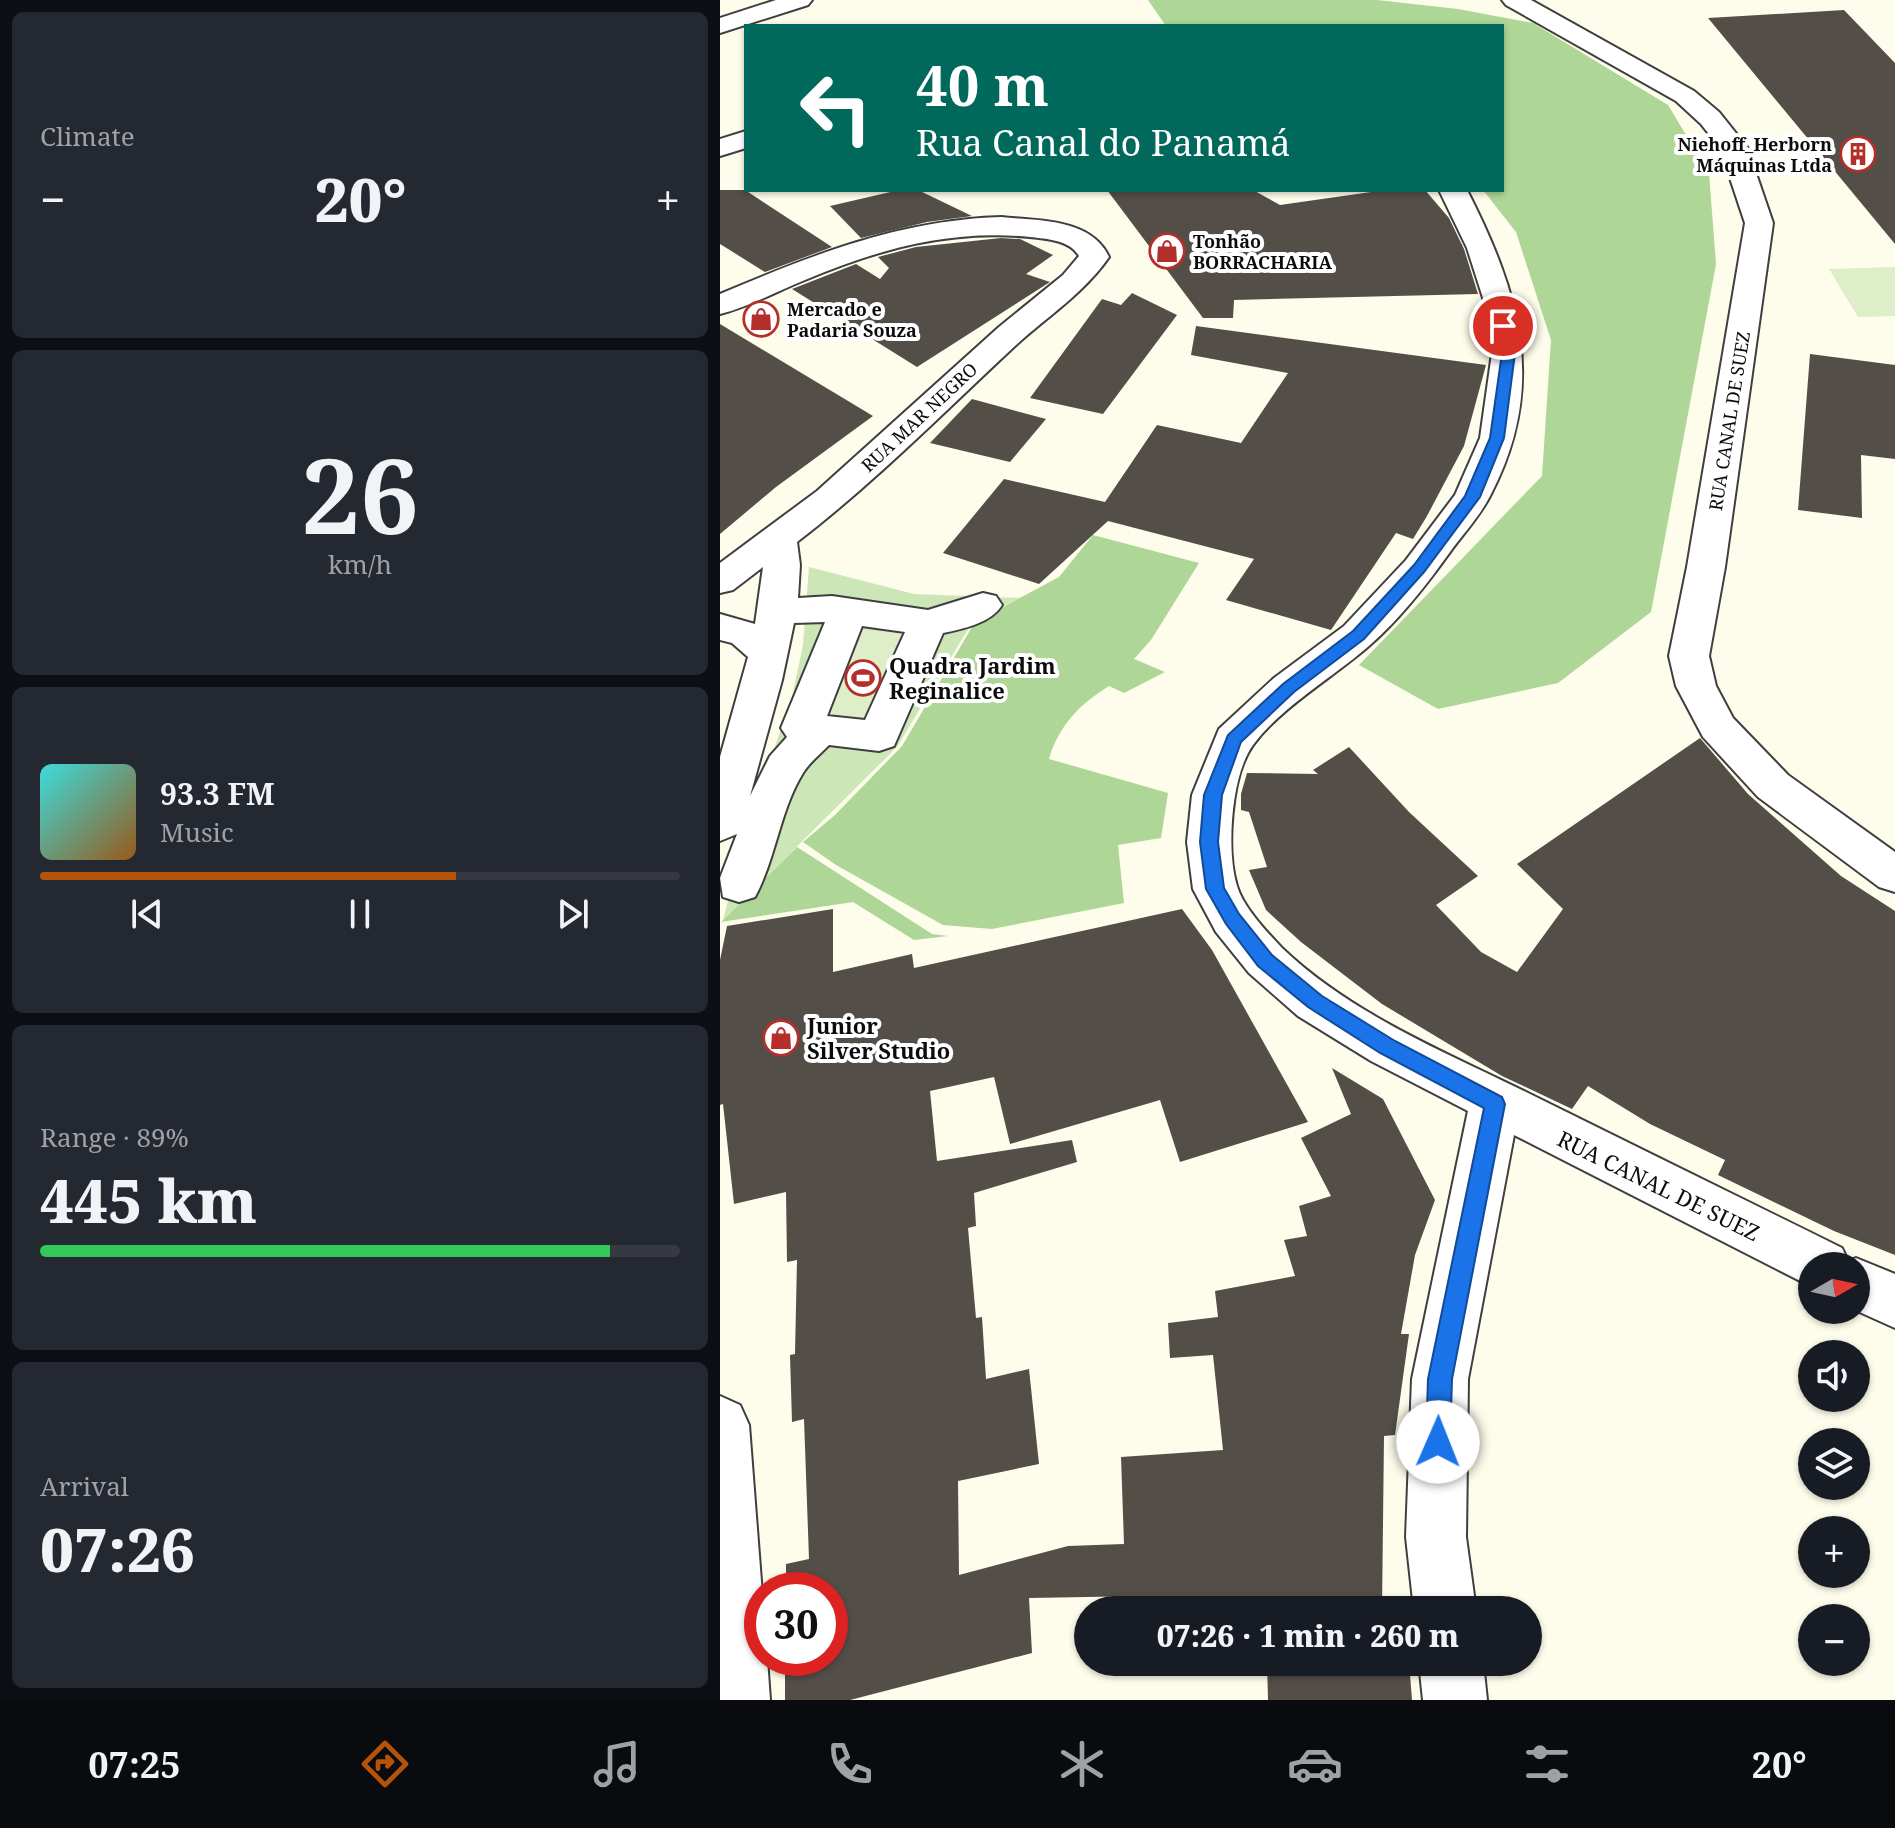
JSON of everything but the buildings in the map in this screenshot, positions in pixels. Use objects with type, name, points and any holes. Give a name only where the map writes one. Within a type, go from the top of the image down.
[{"type":"street","points":[[720,26],[800,0]]},
{"type":"street","name":"RUA CANAL DE SUEZ","points":[[1514,0],[1685,96],[1710,118],[1733,147],[1759,223],[1709,551],[1689,656],[1696,686],[1718,727],[1773,786],[1895,875]]},
{"type":"street","points":[[720,148],[744,140]]},
{"type":"street","name":"RUA CANAL DE SUEZ","points":[[1454,192],[1482,248],[1498,298],[1506,339],[1507,372],[1497,438],[1472,497],[1419,568],[1358,635],[1288,688],[1234,739],[1213,795],[1209,842],[1215,889],[1232,919],[1265,960],[1315,1002],[1375,1040],[1495,1104],[1798,1254]]},
{"type":"street","name":"RUA MAR NEGRO","points":[[720,305],[852,249],[920,232],[984,226],[1025,227],[1084,241],[1094,257],[1088,268],[1010,334],[830,499],[720,581]]},
{"type":"street","points":[[758,823],[783,556],[778,539]]},
{"type":"street","points":[[801,573],[840,610]]},
{"type":"street","points":[[792,611],[840,610],[928,623],[955,618],[983,605]]},
{"type":"street","points":[[731,896],[758,823],[787,763],[792,742],[802,728],[831,656],[840,610]]},
{"type":"street","points":[[792,742],[879,736],[928,623]]},
{"type":"street","points":[[720,627],[746,634],[776,654],[831,656]]},
{"type":"street","points":[[1443,1596],[1436,1537],[1440,1379],[1495,1104]]},
{"type":"street","points":[[1870,1290],[1895,1302]]},
{"type":"street","points":[[720,1425],[738,1700]]},
{"type":"street","points":[[1452,1676],[1455,1700]]},
{"type":"green space","points":[[1148,0],[1377,0],[1458,9],[1533,23],[1668,105],[1709,173],[1716,264],[1651,612],[1558,683],[1438,709],[1359,665],[1542,476],[1551,340],[1516,232],[1485,192],[1504,192],[1504,24],[1165,24]]},
{"type":"green space","points":[[1895,267],[1895,316],[1858,317],[1829,269]]},
{"type":"green space","points":[[1093,535],[1199,563],[1151,640],[1134,659],[1165,672],[1124,693],[1109,686],[1099,693],[1080,708],[1065,726],[1049,759],[1168,793],[1161,838],[1118,845],[1124,903],[992,929],[943,925],[836,865],[803,842],[835,815],[902,746],[975,622],[1059,577]]},
{"type":"green space","points":[[809,567],[914,594],[1020,598],[973,621],[897,747],[723,920],[748,825],[792,697],[803,645]]},
{"type":"green space","name":"Quadra Jardim Reginalice","points":[[848,628],[919,634],[878,726],[807,722]]},
{"type":"green space","points":[[797,847],[932,934],[948,936],[914,940],[853,902],[721,922]]},
{"type":"place","name":"Niehoff_Herborn Máquinas Ltda","points":[[1858,154]]},
{"type":"place","name":"Tonhão BORRACHARIA","points":[[1167,251]]},
{"type":"place","name":"Mercado e Padaria Souza","points":[[761,319]]},
{"type":"place","name":"Quadra Jardim Reginalice","points":[[863,678]]},
{"type":"place","name":"Junior Silver Studio","points":[[781,1038]]},
{"type":"route","points":[[1438,1442],[1440,1379],[1495,1104],[1388,1047],[1315,1002],[1265,960],[1232,919],[1215,889],[1209,842],[1213,795],[1234,739],[1288,688],[1358,635],[1419,568],[1472,497],[1497,438],[1508,353],[1503,326]]}]
